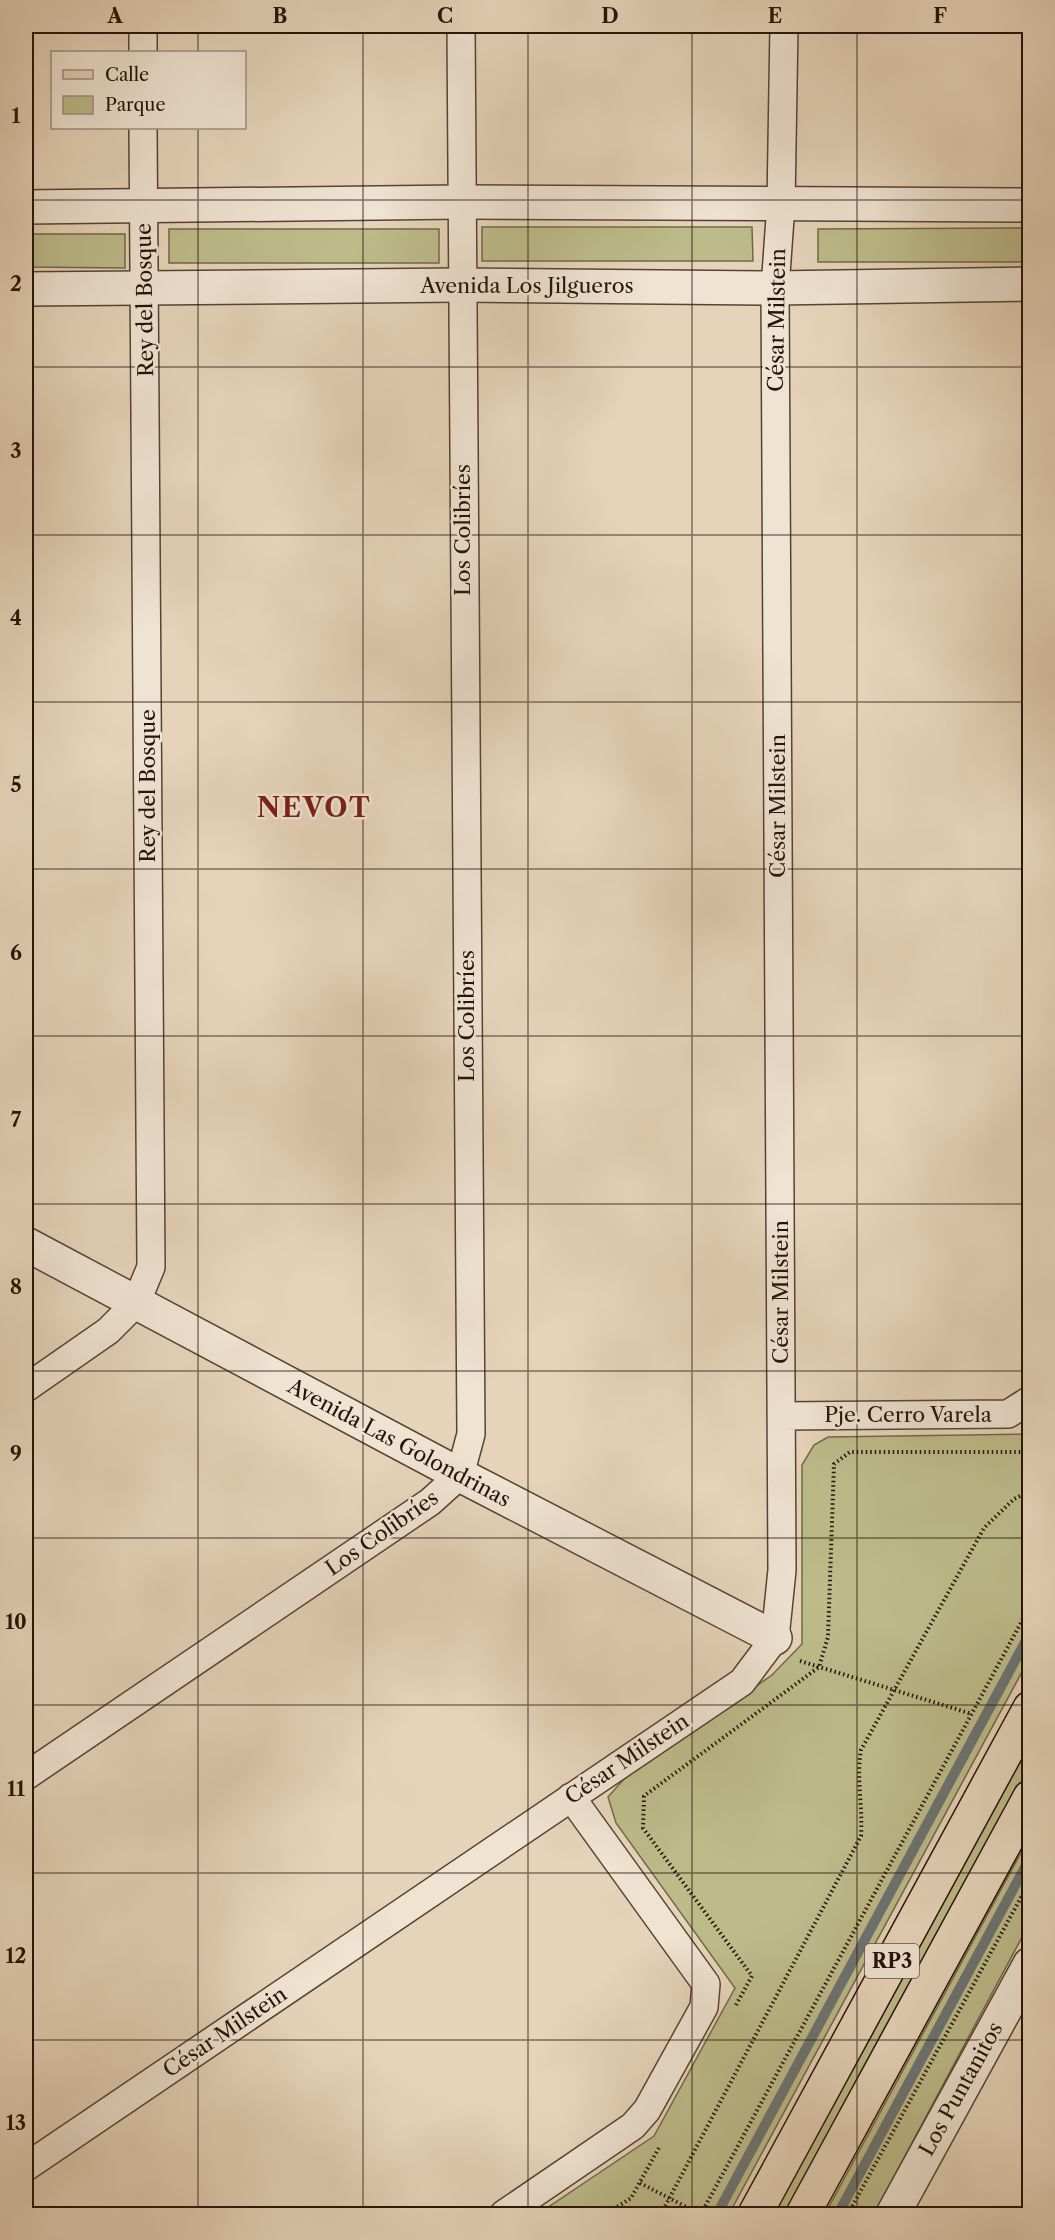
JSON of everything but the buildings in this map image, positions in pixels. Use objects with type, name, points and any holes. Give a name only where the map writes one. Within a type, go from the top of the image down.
[{"type":"main road","name":"RP3","points":[[754,2214],[1029,1708]]},
{"type":"main road","name":"RP3","points":[[803,2214],[1029,1797]]},
{"type":"street","points":[[143,26],[143,51]]},
{"type":"street","name":"Los Colibríes","points":[[26,1776],[430,1502],[460,1475],[471,1434],[461,285],[461,26]]},
{"type":"street","name":"César Milstein","points":[[26,2167],[742,1682],[770,1644],[782,1570],[775,288],[782,204],[784,26]]},
{"type":"street","name":"Rey del Bosque","points":[[26,1388],[108,1331],[136,1303],[151,1267],[146,289],[143,129]]},
{"type":"street","points":[[26,207],[461,202],[1029,205]]},
{"type":"street","name":"Avenida Los Jilgueros","points":[[26,289],[461,285],[775,288],[1029,284]]},
{"type":"street","name":"Avenida Las Golondrinas","points":[[26,1244],[460,1475],[770,1644]]},
{"type":"street","name":"Pje. Cerro Varela","points":[[782,1416],[1008,1414],[1029,1400]]},
{"type":"street","points":[[504,2214],[633,2126],[647,2110],[704,2007],[706,1984],[571,1797]]},
{"type":"street","name":"Los Puntanitos","points":[[893,2214],[1029,1964]]},
{"type":"path","points":[[819,1666],[828,1637],[834,1464],[850,1452],[1029,1452]]},
{"type":"path","points":[[661,2214],[861,1836],[863,1805],[857,1770],[861,1749],[984,1528],[1014,1499],[1029,1491]]},
{"type":"path","points":[[640,2183],[700,2214],[1029,1606]]},
{"type":"path","points":[[770,1644],[819,1666],[972,1714]]},
{"type":"path","points":[[848,2214],[1029,1881]]},
{"type":"green space","points":[[482,227],[752,227],[753,261],[482,261]]},
{"type":"green space","points":[[1029,228],[1029,262],[818,262],[818,229]]},
{"type":"green space","points":[[169,229],[439,229],[439,263],[169,263]]},
{"type":"green space","points":[[26,234],[125,234],[125,268],[26,267]]},
{"type":"green space","points":[[1029,1434],[1029,1659],[729,2214],[538,2214],[654,2136],[735,1988],[616,1823],[608,1797],[624,1779],[772,1675],[802,1644],[802,1465],[814,1445],[828,1437]]},
{"type":"green space","points":[[1029,1739],[1029,1771],[788,2214],[774,2214]]},
{"type":"green space","points":[[1029,1838],[1029,1924],[874,2214],[825,2214]]},
{"type":"waterway","points":[[717,2214],[1030,1633]]},
{"type":"waterway","points":[[838,2214],[1030,1858]]},
{"type":"district","name":"NEVOT","points":[[314,808]]}]
